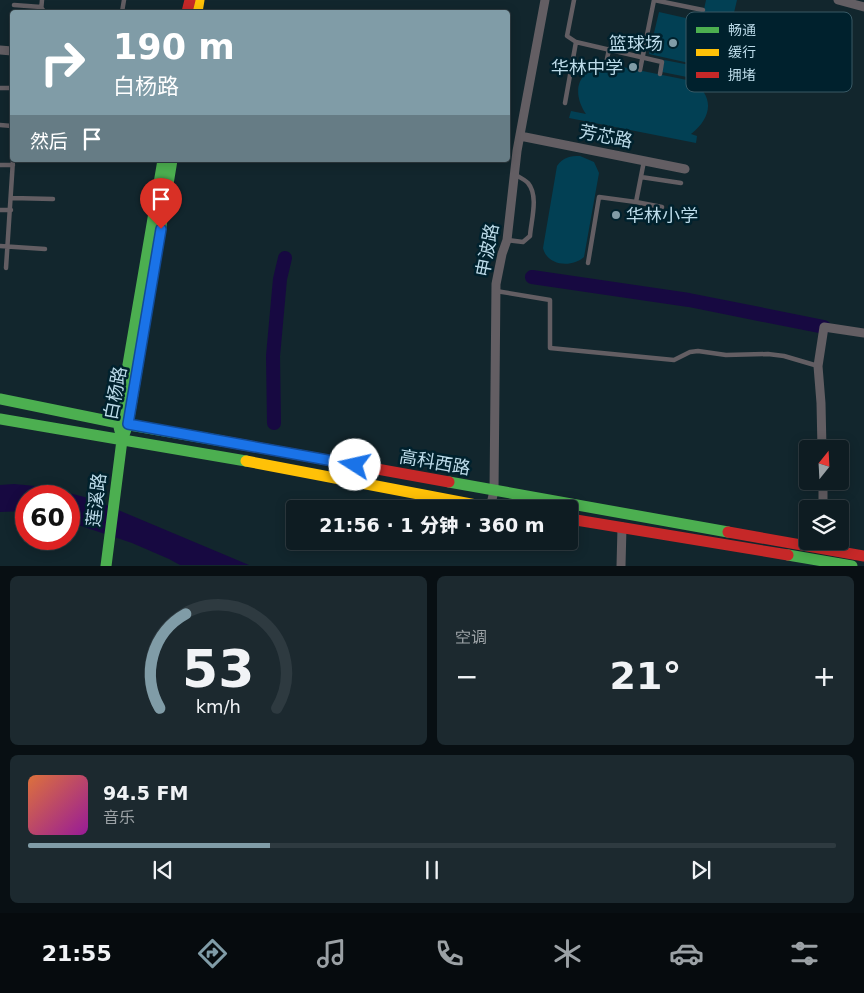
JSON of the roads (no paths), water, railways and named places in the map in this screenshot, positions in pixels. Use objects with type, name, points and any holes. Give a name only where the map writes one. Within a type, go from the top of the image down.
[{"type":"main road","name":"白杨路","points":[[122,440],[162,162]]},
{"type":"main road","name":"白杨路","points":[[123,423],[172,162]]},
{"type":"main road","name":"高科西路","points":[[0,399],[494,490],[799,541]]},
{"type":"main road","name":"高科西路","points":[[0,419],[52,426],[242,460],[452,500]]},
{"type":"main road","name":"莲溪路","points":[[106,566],[122,440]]},
{"type":"main road","points":[[578,520],[852,566]]},
{"type":"main road","name":"高科西路","points":[[842,550],[864,556]]},
{"type":"street","name":"申波路","points":[[494,500],[496,291],[499,263],[507,240],[520,136],[545,0]]},
{"type":"street","points":[[838,0],[864,7]]},
{"type":"street","name":"芳芯路","points":[[520,136],[686,169]]},
{"type":"street","points":[[822,440],[818,366],[824,327],[864,333]]},
{"type":"street","points":[[621,566],[622,527]]},
{"type":"lane","points":[[14,4],[41,10],[42,0]]},
{"type":"lane","points":[[574,0],[567,36],[576,42],[662,62],[660,74]]},
{"type":"lane","points":[[640,70],[654,0],[703,10]]},
{"type":"lane","points":[[689,7],[690,0]]},
{"type":"lane","points":[[564,103],[576,42]]},
{"type":"lane","points":[[606,64],[609,49]]},
{"type":"lane","points":[[636,202],[644,161]]},
{"type":"lane","points":[[0,165],[13,163],[6,268]]},
{"type":"lane","points":[[507,240],[523,242],[530,236],[534,200],[530,186],[526,181],[514,174]]},
{"type":"lane","points":[[641,177],[681,183]]},
{"type":"lane","points":[[588,263],[599,197],[662,207]]},
{"type":"lane","points":[[12,198],[53,199]]},
{"type":"lane","points":[[0,210],[11,210]]},
{"type":"lane","points":[[0,246],[45,249]]},
{"type":"lane","points":[[496,291],[550,300],[550,348],[674,360],[690,352],[698,351],[726,355],[776,354],[818,366]]},
{"type":"waterway","points":[[274,423],[273,356],[280,279],[285,258]]},
{"type":"waterway","points":[[532,277],[689,300],[824,327]]},
{"type":"place","name":"篮球场","points":[[673,43]]},
{"type":"place","name":"华林中学","points":[[633,67]]},
{"type":"place","name":"华林小学","points":[[616,215]]}]
